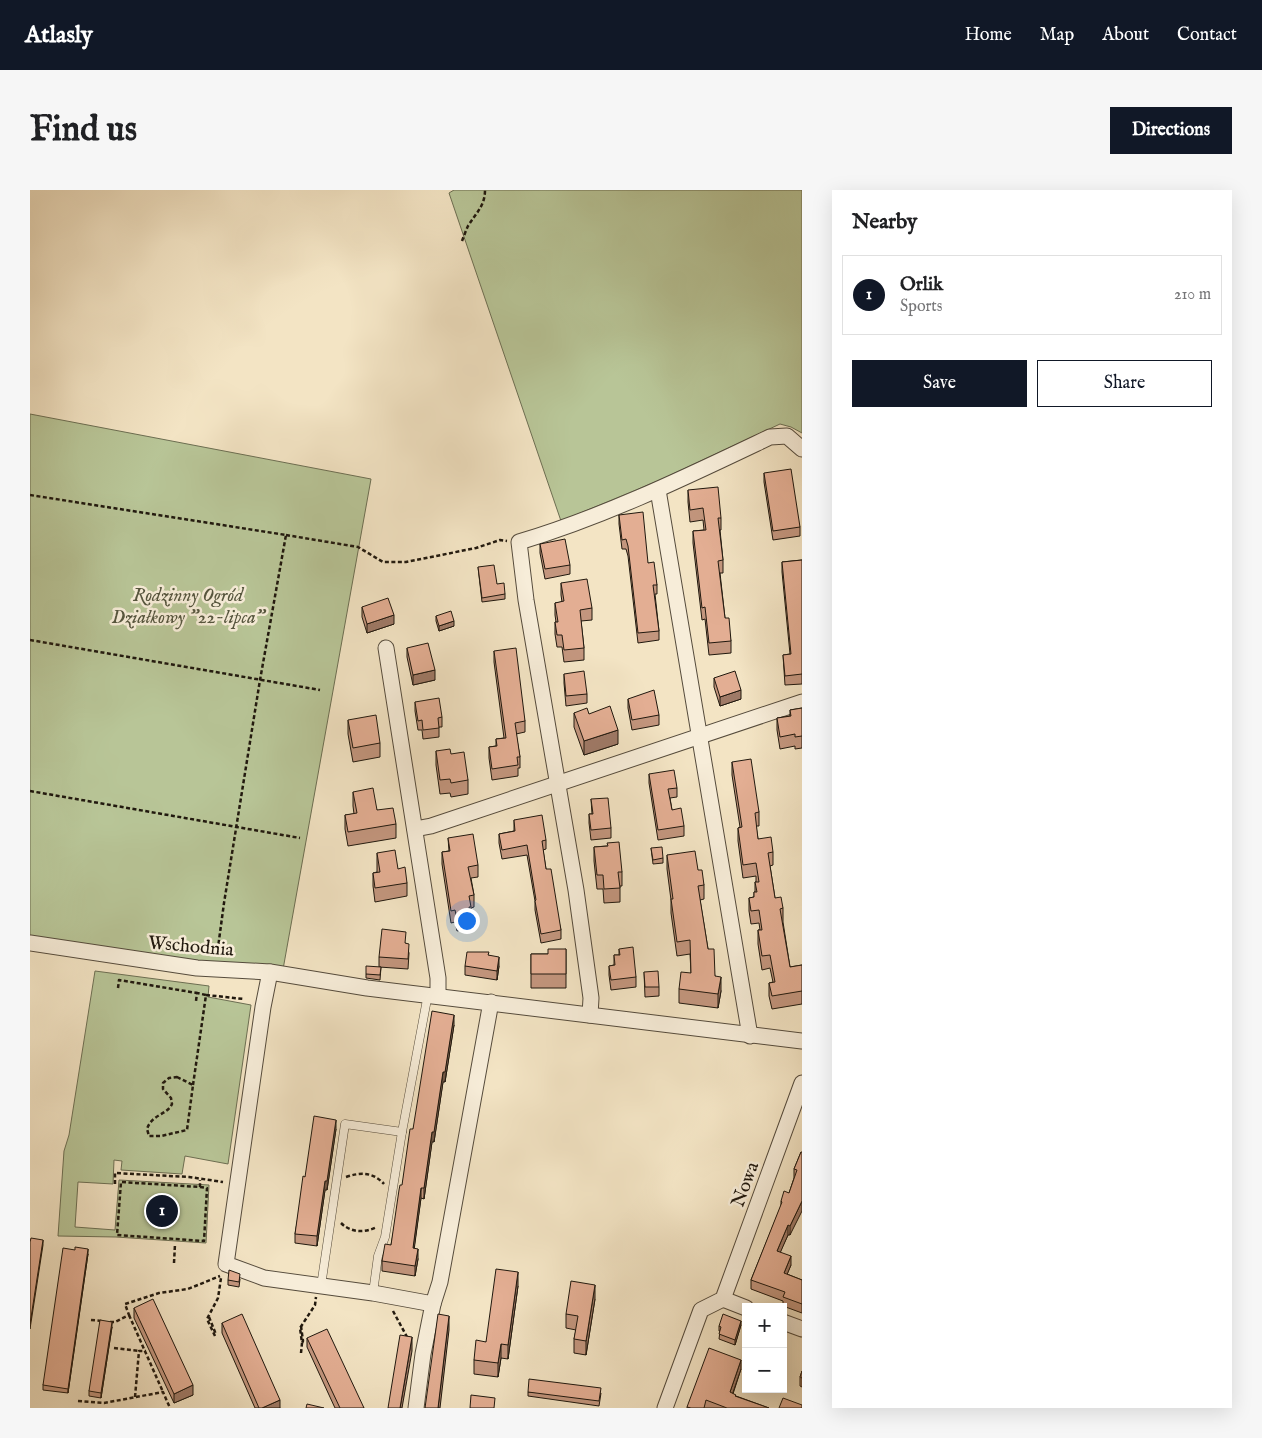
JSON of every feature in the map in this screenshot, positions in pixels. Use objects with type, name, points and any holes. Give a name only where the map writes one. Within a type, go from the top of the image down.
[{"type":"street","points":[[590,1015],[591,998],[576,890],[526,600],[519,542],[559,530],[658,490],[770,437],[787,436],[802,449]]},
{"type":"street","points":[[658,490],[750,1036]]},
{"type":"street","points":[[386,648],[438,978],[433,995]]},
{"type":"street","points":[[415,829],[431,826],[802,702]]},
{"type":"street","name":"Wschodnia","points":[[30,943],[146,961],[216,969],[270,972],[392,991],[802,1042]]},
{"type":"street","points":[[270,972],[263,1007],[226,1264],[264,1278],[373,1293],[433,1304]]},
{"type":"street","points":[[416,1408],[423,1354],[433,1304],[440,1282],[491,1002]]},
{"type":"street","name":"Nowa","points":[[723,1299],[802,1083]]},
{"type":"street","points":[[665,1408],[700,1310],[723,1299],[742,1306]]},
{"type":"street","points":[[787,1323],[802,1329]]},
{"type":"lane","points":[[373,1293],[378,1256],[388,1222],[402,1132],[433,995]]},
{"type":"lane","points":[[319,1286],[345,1124],[402,1132]]},
{"type":"path","points":[[462,241],[468,226],[479,212],[485,200],[485,190]]},
{"type":"path","points":[[30,495],[358,547],[383,562],[406,562],[476,548],[500,540],[519,542]]},
{"type":"path","points":[[216,969],[217,949],[236,827],[286,535]]},
{"type":"path","points":[[30,640],[320,690]]},
{"type":"path","points":[[30,791],[300,838]]},
{"type":"path","points":[[118,988],[119,980],[206,995],[244,999]]},
{"type":"path","points":[[196,1001],[197,993]]},
{"type":"path","points":[[193,1085],[177,1077],[165,1080],[162,1086],[171,1098],[172,1104],[170,1109],[159,1114],[148,1125],[147,1133],[149,1136],[187,1131],[206,995]]},
{"type":"path","points":[[114,1184],[115,1173],[190,1177],[200,1180],[224,1182]]},
{"type":"path","points":[[335,1186],[346,1177],[357,1173],[367,1173],[383,1182],[392,1196]]},
{"type":"path","points":[[200,1180],[200,1187]]},
{"type":"path","points":[[121,1182],[200,1187],[207,1188],[204,1240],[117,1235],[121,1182]]},
{"type":"path","points":[[332,1209],[345,1227],[354,1231],[365,1231],[388,1222]]},
{"type":"path","points":[[174,1262],[175,1244]]},
{"type":"path","points":[[208,1316],[216,1332],[215,1336],[207,1319],[208,1316],[218,1298],[223,1270]]},
{"type":"path","points":[[170,1408],[125,1304],[159,1293],[188,1289],[222,1276]]},
{"type":"path","points":[[300,1353],[302,1343],[300,1328],[315,1304],[319,1286]]},
{"type":"path","points":[[373,1293],[390,1306],[417,1351],[423,1354]]},
{"type":"path","points":[[91,1320],[115,1322],[129,1315]]},
{"type":"path","points":[[114,1348],[146,1351]]},
{"type":"path","points":[[135,1398],[139,1351]]},
{"type":"path","points":[[78,1401],[104,1403],[164,1392]]},
{"type":"green space","points":[[454,190],[802,190],[802,433],[780,424],[660,480],[561,521],[449,193]]},
{"type":"green space","name":"Rodzinny Ogród Działkowy \"22-lipca\"","points":[[30,414],[371,479],[282,975],[30,937]]},
{"type":"green space","points":[[95,971],[209,986],[208,997],[251,1005],[228,1164],[185,1156],[182,1174],[121,1170],[122,1161],[114,1160],[113,1184],[78,1182],[75,1227],[115,1230],[119,1180],[209,1185],[206,1243],[116,1237],[58,1236],[64,1151],[69,1135]]},
{"type":"building","points":[[791,469],[800,527],[773,531],[764,473]]},
{"type":"building","points":[[718,487],[721,518],[718,518],[723,560],[718,561],[725,618],[729,618],[731,641],[709,643],[705,607],[702,608],[693,531],[706,530],[703,508],[690,510],[688,490]]},
{"type":"building","points":[[643,512],[648,563],[654,562],[657,585],[653,585],[659,631],[638,633],[628,546],[626,539],[622,540],[619,515]]},
{"type":"building","points":[[565,539],[570,565],[545,569],[540,544]]},
{"type":"building","points":[[802,560],[802,674],[785,676],[783,655],[791,654],[782,562]]},
{"type":"building","points":[[494,565],[497,584],[504,583],[505,594],[482,598],[478,567]]},
{"type":"building","points":[[587,579],[592,608],[580,610],[584,648],[564,650],[562,635],[557,635],[555,622],[558,622],[555,603],[564,601],[561,583]]},
{"type":"building","points":[[388,598],[394,615],[367,624],[362,607]]},
{"type":"building","points":[[451,611],[454,621],[439,626],[436,616]]},
{"type":"building","points":[[428,643],[435,670],[413,675],[407,648]]},
{"type":"building","points":[[516,648],[525,721],[515,723],[520,757],[517,757],[518,765],[492,769],[489,747],[497,746],[496,739],[506,738],[494,651]]},
{"type":"building","points":[[584,671],[587,694],[566,696],[564,674]]},
{"type":"building","points":[[735,671],[741,690],[720,697],[714,678]]},
{"type":"building","points":[[654,690],[659,715],[632,720],[628,699]]},
{"type":"building","points":[[439,698],[442,717],[438,718],[439,728],[423,730],[422,720],[418,721],[415,702]]},
{"type":"building","points":[[610,706],[618,730],[584,741],[574,713],[587,708],[589,714]]},
{"type":"building","points":[[802,708],[802,736],[795,737],[795,734],[780,737],[777,718],[791,716],[790,710]]},
{"type":"building","points":[[376,715],[380,743],[353,748],[348,720]]},
{"type":"building","points":[[450,749],[451,754],[464,752],[468,780],[451,783],[450,779],[440,780],[436,751]]},
{"type":"building","points":[[751,759],[759,812],[755,813],[758,839],[771,837],[773,852],[768,853],[775,898],[781,897],[783,908],[780,909],[790,967],[802,965],[802,991],[772,996],[769,983],[775,982],[770,955],[762,956],[758,930],[762,930],[759,910],[751,911],[749,898],[754,897],[754,892],[757,892],[755,882],[759,882],[756,863],[743,865],[738,828],[742,827],[732,762]]},
{"type":"building","points":[[674,770],[677,788],[668,789],[672,810],[681,808],[684,826],[658,830],[649,774]]},
{"type":"building","points":[[373,788],[377,810],[393,808],[396,824],[348,832],[345,815],[357,813],[353,792]]},
{"type":"building","points":[[608,798],[611,828],[591,830],[589,814],[593,814],[591,799]]},
{"type":"building","points":[[542,815],[546,840],[542,841],[546,869],[551,869],[561,930],[541,934],[527,845],[502,850],[499,834],[515,831],[514,820]]},
{"type":"building","points":[[473,834],[478,865],[468,867],[474,895],[469,896],[471,916],[457,919],[455,910],[451,911],[442,852],[450,851],[448,838]]},
{"type":"building","points":[[619,842],[622,872],[618,872],[620,888],[604,889],[603,875],[597,875],[594,847],[608,846],[607,843]]},
{"type":"building","points":[[662,847],[663,858],[653,860],[651,848]]},
{"type":"building","points":[[395,850],[398,869],[405,867],[407,883],[375,888],[373,873],[380,872],[377,853]]},
{"type":"building","points":[[695,851],[698,870],[702,870],[704,885],[698,886],[708,949],[714,949],[715,976],[721,977],[718,994],[679,989],[681,972],[691,973],[690,940],[677,942],[667,855]]},
{"type":"building","points":[[382,929],[406,932],[405,943],[409,944],[408,959],[379,957]]},
{"type":"building","points":[[633,947],[636,977],[611,980],[609,966],[615,965],[614,955],[620,955],[619,949]]},
{"type":"building","points":[[548,949],[566,949],[566,974],[531,974],[531,954],[548,954]]},
{"type":"building","points":[[467,952],[489,952],[488,955],[499,957],[497,971],[465,966]]},
{"type":"building","points":[[366,966],[381,967],[380,975],[366,974]]},
{"type":"building","points":[[658,971],[659,987],[645,987],[644,972]]},
{"type":"building","points":[[432,1011],[454,1015],[434,1132],[432,1132],[424,1188],[421,1188],[413,1248],[418,1249],[415,1266],[382,1261],[385,1244],[391,1245],[410,1129],[413,1129]]},
{"type":"building","points":[[314,1116],[336,1120],[317,1236],[295,1234]]},
{"type":"building","points":[[801,1152],[802,1201],[790,1226],[788,1225],[777,1251],[791,1256],[784,1273],[802,1280],[802,1304],[783,1297],[785,1292],[751,1280],[782,1202],[784,1191],[789,1193],[797,1170],[794,1169]]},
{"type":"building","points":[[31,1238],[43,1240],[30,1324],[30,1242]]},
{"type":"building","points":[[75,1247],[88,1249],[68,1389],[43,1385],[63,1248],[75,1250]]},
{"type":"building","points":[[496,1269],[518,1272],[508,1345],[501,1344],[498,1363],[474,1360],[476,1340],[486,1342]]},
{"type":"building","points":[[229,1270],[240,1274],[239,1282],[228,1280]]},
{"type":"building","points":[[571,1281],[595,1285],[586,1341],[574,1339],[578,1316],[566,1314]]},
{"type":"building","points":[[153,1299],[193,1385],[174,1394],[134,1308]]},
{"type":"building","points":[[242,1314],[280,1400],[262,1408],[259,1408],[222,1323]]},
{"type":"building","points":[[438,1314],[449,1316],[438,1408],[425,1408]]},
{"type":"building","points":[[723,1314],[741,1321],[735,1340],[719,1334],[721,1327],[719,1326]]},
{"type":"building","points":[[100,1320],[112,1322],[101,1393],[89,1391]]},
{"type":"building","points":[[327,1329],[364,1408],[340,1408],[307,1338]]},
{"type":"building","points":[[400,1335],[412,1337],[400,1408],[388,1408]]},
{"type":"building","points":[[709,1348],[741,1360],[730,1392],[735,1396],[769,1408],[727,1408],[706,1400],[704,1408],[687,1407]]},
{"type":"building","points":[[529,1379],[601,1388],[599,1401],[528,1392]]},
{"type":"building","points":[[471,1395],[495,1398],[494,1408],[470,1408]]},
{"type":"building","points":[[783,1398],[802,1405],[802,1408],[779,1408]]},
{"type":"building","points":[[307,1404],[324,1408],[306,1408]]},
{"type":"place","name":"Orlik","points":[[162,1211]]}]
